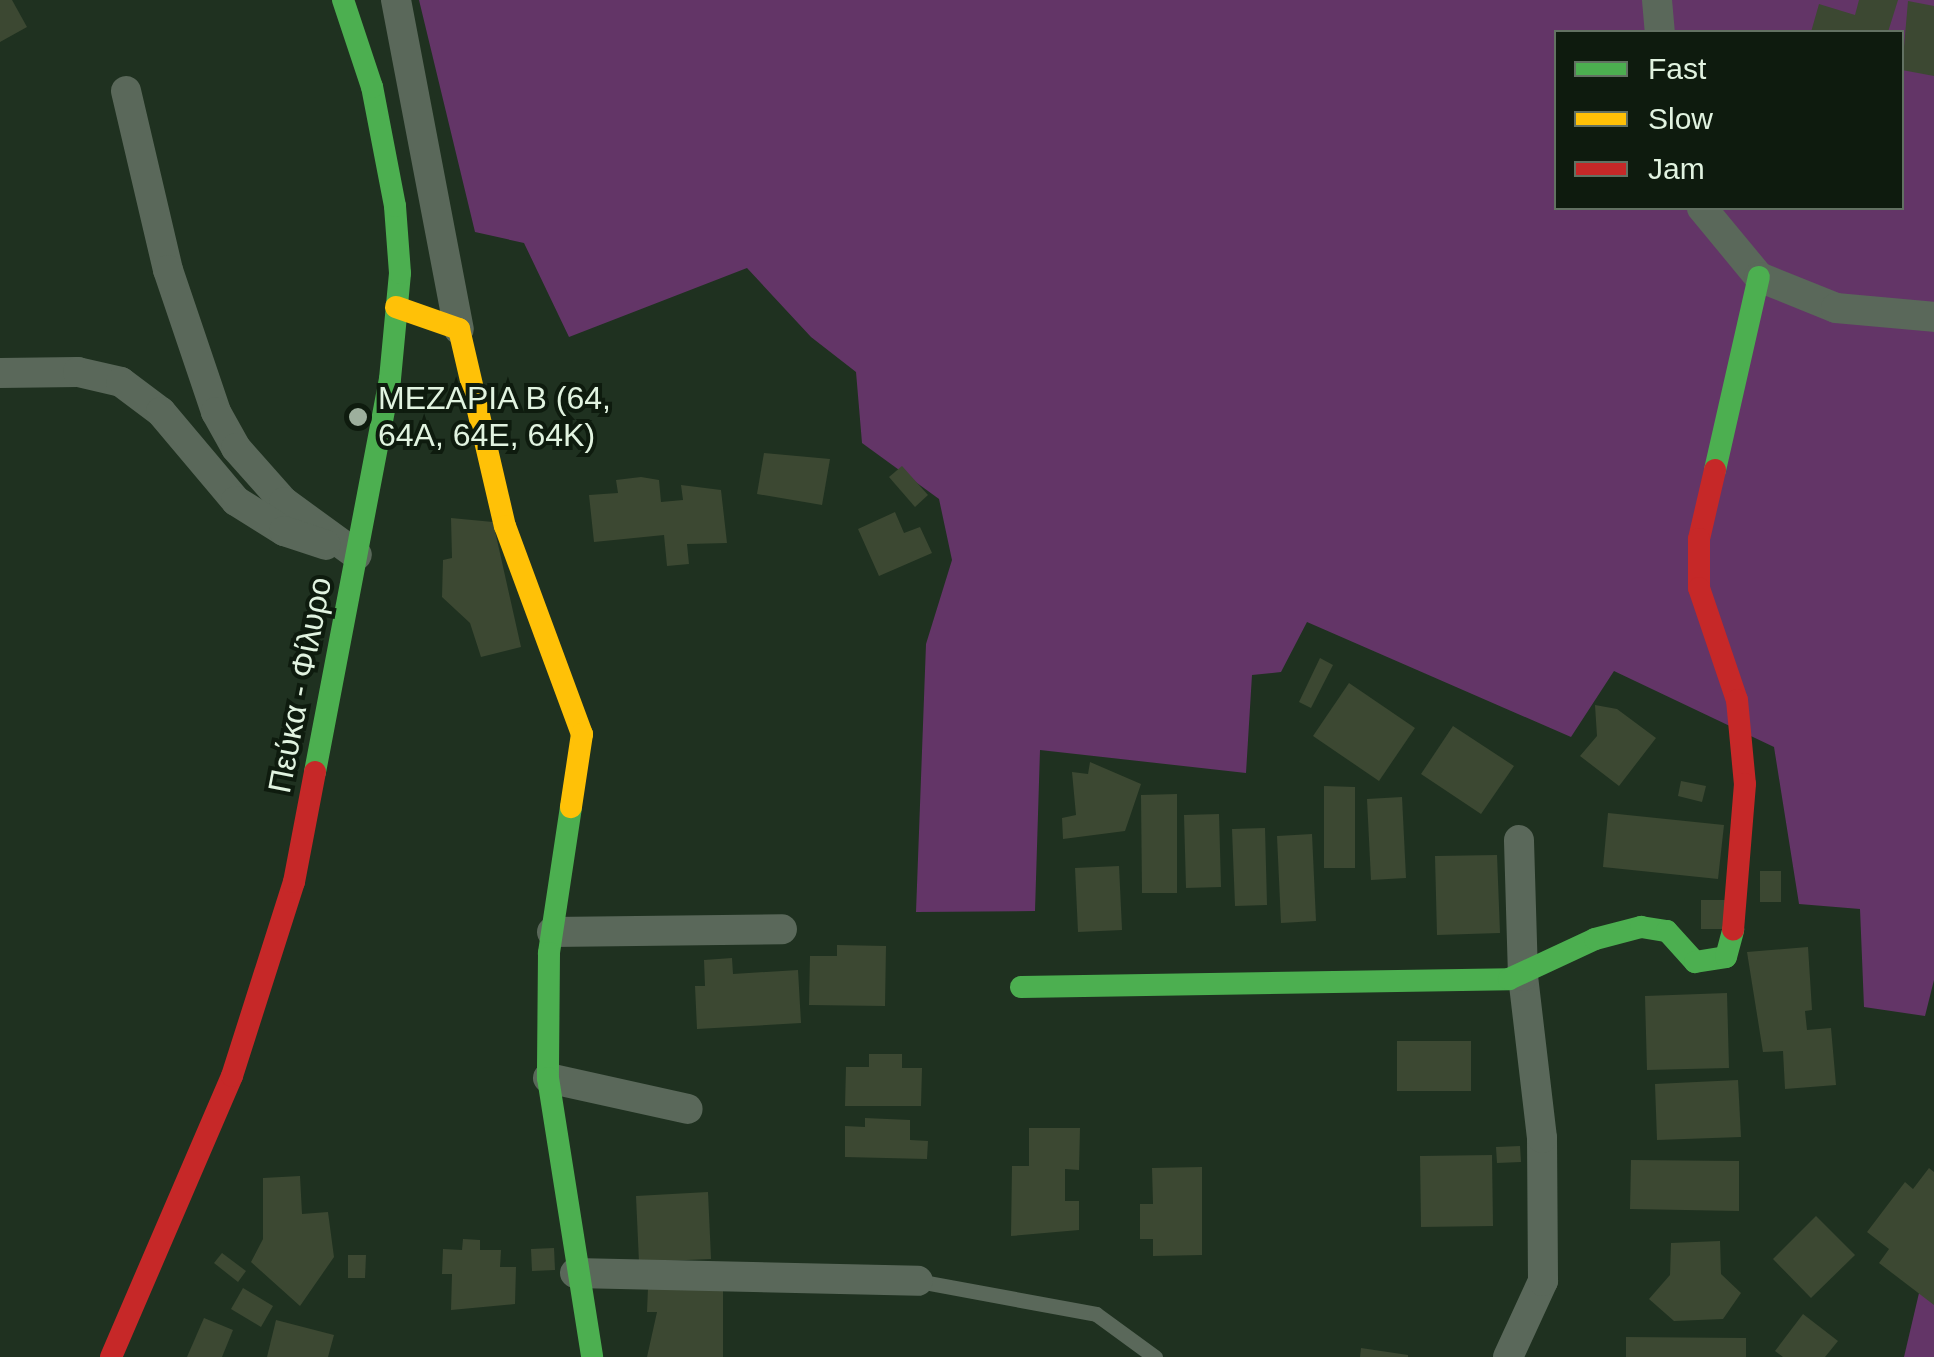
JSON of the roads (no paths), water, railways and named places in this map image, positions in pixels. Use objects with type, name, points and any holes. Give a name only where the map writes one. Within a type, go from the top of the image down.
[{"type":"street","name":"Πεύκα - Φίλυρο","points":[[111,1357],[188,1190],[266,973],[313,794],[358,555],[396,307],[398,237],[389,160],[358,32],[343,0]]},
{"type":"street","points":[[396,0],[459,330],[505,526],[582,734],[552,932],[548,1078],[575,1273],[592,1357]]},
{"type":"street","points":[[1656,0],[1660,30]]},
{"type":"street","points":[[126,91],[168,270],[216,412],[246,460],[284,502],[358,555]]},
{"type":"street","points":[[1704,210],[1759,277],[1836,308],[1934,317]]},
{"type":"street","points":[[1021,986],[1523,976],[1595,938],[1641,928],[1667,931],[1695,962],[1721,961],[1730,949],[1745,784],[1737,700],[1699,588],[1699,539],[1759,277]]},
{"type":"street","points":[[396,307],[459,330]]},
{"type":"street","points":[[0,374],[78,372],[120,382],[161,412],[236,501],[284,530],[358,555]]},
{"type":"street","points":[[1508,1357],[1543,1282],[1542,1138],[1523,976],[1519,840]]},
{"type":"street","points":[[552,932],[782,930]]},
{"type":"street","points":[[548,1078],[688,1108]]},
{"type":"street","points":[[575,1273],[918,1281]]},
{"type":"lane","points":[[918,1281],[1096,1314],[1155,1357]]},
{"type":"place","name":"ΜΕΖΑΡΙΑ B (64, 64Α, 64Ε, 64Κ)","points":[[358,417]]}]
